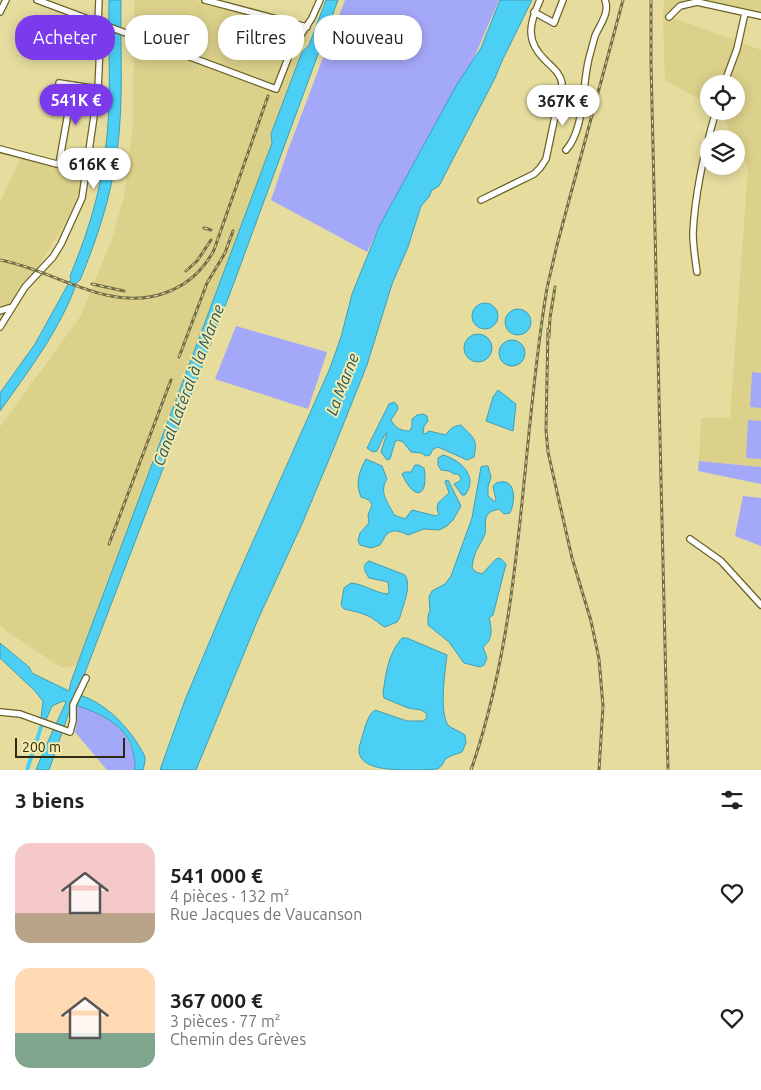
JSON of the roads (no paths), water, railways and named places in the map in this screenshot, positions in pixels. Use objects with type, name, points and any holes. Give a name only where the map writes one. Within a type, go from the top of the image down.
[{"type":"street","points":[[0,12],[6,0]]},
{"type":"street","points":[[37,0],[77,15]]},
{"type":"street","points":[[99,0],[100,15]]},
{"type":"street","points":[[205,0],[306,26]]},
{"type":"street","points":[[115,29],[276,89],[292,48],[320,0]]},
{"type":"street","points":[[481,200],[534,174],[546,159],[562,83],[559,74],[534,48],[531,26],[534,12],[540,0]]},
{"type":"street","points":[[534,12],[554,23],[563,0]]},
{"type":"street","points":[[566,150],[571,144],[580,116],[588,60],[607,9],[605,0]]},
{"type":"street","points":[[669,17],[680,6],[693,2],[761,16]]},
{"type":"street","points":[[727,75],[737,49],[745,14]]},
{"type":"street","points":[[0,327],[25,287],[53,257],[82,198],[98,89],[99,60]]},
{"type":"street","points":[[59,83],[98,89]]},
{"type":"street","points":[[59,164],[73,85]]},
{"type":"street","points":[[696,272],[693,235],[696,196],[702,158],[713,120]]},
{"type":"street","points":[[0,149],[86,172]]},
{"type":"street","points":[[0,311],[12,307]]},
{"type":"street","points":[[690,539],[721,561],[761,604]]},
{"type":"street","points":[[0,712],[20,714],[69,731],[73,721],[73,705],[77,693],[86,678]]},
{"type":"water","points":[[109,0],[121,0],[119,133],[107,201],[86,265],[62,317],[43,349],[0,411],[0,393],[35,344],[71,279],[70,276],[93,212],[102,171],[108,129],[109,60],[115,60],[115,15],[109,15]]},
{"type":"water","points":[[326,0],[338,0],[332,15],[320,15]]},
{"type":"water","name":"La Marne","points":[[500,0],[532,0],[495,78],[439,186],[432,190],[421,206],[408,247],[392,284],[367,365],[302,524],[259,617],[196,770],[160,770],[185,700],[230,593],[330,368],[341,337],[352,294],[380,225],[456,86],[481,48]]},
{"type":"water","name":"Canal Latéral à la Marne","points":[[314,32],[314,60],[316,60],[232,288],[81,683],[80,695],[105,708],[125,726],[136,741],[145,758],[143,770],[135,770],[134,756],[130,744],[117,725],[96,713],[72,704],[49,770],[36,770],[66,702],[63,701],[52,706],[46,720],[41,718],[43,701],[0,658],[0,643],[29,667],[32,673],[69,691],[84,646],[272,143],[271,134],[299,60],[304,60],[304,50],[309,45]]},
{"type":"water","points":[[485,303],[494,307],[498,316],[494,325],[485,329],[476,325],[472,316],[476,307]]},
{"type":"water","points":[[518,309],[527,313],[531,322],[527,331],[518,335],[509,331],[505,322],[509,313]]},
{"type":"water","points":[[478,334],[488,338],[492,348],[488,358],[478,362],[468,358],[464,348],[468,338]]},
{"type":"water","points":[[512,340],[521,344],[525,353],[521,362],[512,366],[503,362],[499,353],[503,344]]},
{"type":"water","points":[[498,390],[516,404],[513,431],[486,421],[493,397]]},
{"type":"water","points":[[394,402],[398,409],[391,420],[396,427],[401,430],[410,431],[412,419],[417,415],[423,414],[427,416],[428,421],[424,426],[423,433],[425,434],[429,431],[446,435],[452,428],[461,425],[475,442],[474,457],[467,460],[438,447],[433,449],[430,455],[426,456],[421,453],[411,452],[403,442],[398,440],[395,442],[390,459],[387,460],[381,452],[387,433],[377,451],[373,452],[367,448],[389,404]]},
{"type":"water","points":[[443,455],[450,457],[466,470],[470,482],[465,495],[462,495],[454,484],[460,481],[461,478],[458,474],[441,470],[438,465],[438,458]]},
{"type":"water","points":[[366,459],[382,466],[387,479],[384,489],[385,498],[394,515],[405,519],[412,510],[436,516],[439,514],[437,509],[438,503],[449,493],[445,481],[448,480],[461,506],[453,520],[439,530],[424,529],[408,535],[392,531],[386,535],[380,545],[371,548],[360,545],[358,540],[360,533],[369,523],[368,515],[372,505],[369,500],[361,497],[358,487],[360,473]]},
{"type":"water","points":[[415,465],[424,468],[424,485],[423,490],[420,492],[412,489],[402,474],[411,472]]},
{"type":"water","points":[[488,466],[491,477],[488,496],[495,502],[493,486],[496,483],[503,482],[511,486],[513,502],[510,513],[504,514],[499,509],[488,514],[485,521],[485,534],[475,553],[473,562],[472,568],[482,574],[496,559],[500,558],[506,564],[493,615],[489,618],[490,638],[483,647],[487,658],[484,665],[480,667],[464,663],[449,642],[428,625],[428,616],[430,610],[429,597],[432,591],[445,584],[451,576],[472,518],[481,467]]},
{"type":"water","points":[[369,561],[405,575],[407,579],[406,596],[400,617],[397,622],[385,627],[368,616],[344,609],[341,605],[344,588],[351,583],[388,594],[388,582],[369,578],[364,567]]},
{"type":"water","points":[[402,638],[407,638],[447,655],[443,691],[445,719],[448,725],[465,735],[466,743],[462,752],[447,758],[441,767],[437,769],[402,770],[374,766],[366,763],[361,758],[359,751],[366,724],[375,710],[407,721],[423,721],[427,718],[426,713],[421,710],[408,708],[384,698],[383,693],[388,664],[397,644]]},
{"type":"waterway","points":[[27,770],[43,721]]},
{"type":"railway","points":[[471,770],[489,711],[502,652],[512,592],[538,348],[547,288],[623,0]]},
{"type":"railway","points":[[651,0],[668,770]]},
{"type":"railway","points":[[0,260],[21,265],[84,289],[126,298],[148,297],[170,291],[190,280],[201,269],[214,250],[268,96]]},
{"type":"railway","points":[[204,228],[211,230]]},
{"type":"railway","points":[[179,357],[207,283],[225,253],[233,231]]},
{"type":"railway","points":[[186,271],[197,261],[211,240]]},
{"type":"railway","points":[[92,284],[124,291]]},
{"type":"railway","points":[[549,337],[555,287]]},
{"type":"railway","points":[[548,329],[546,430],[548,452],[572,558],[591,621],[599,659],[603,706],[599,770]]},
{"type":"railway","points":[[109,544],[171,380]]}]
